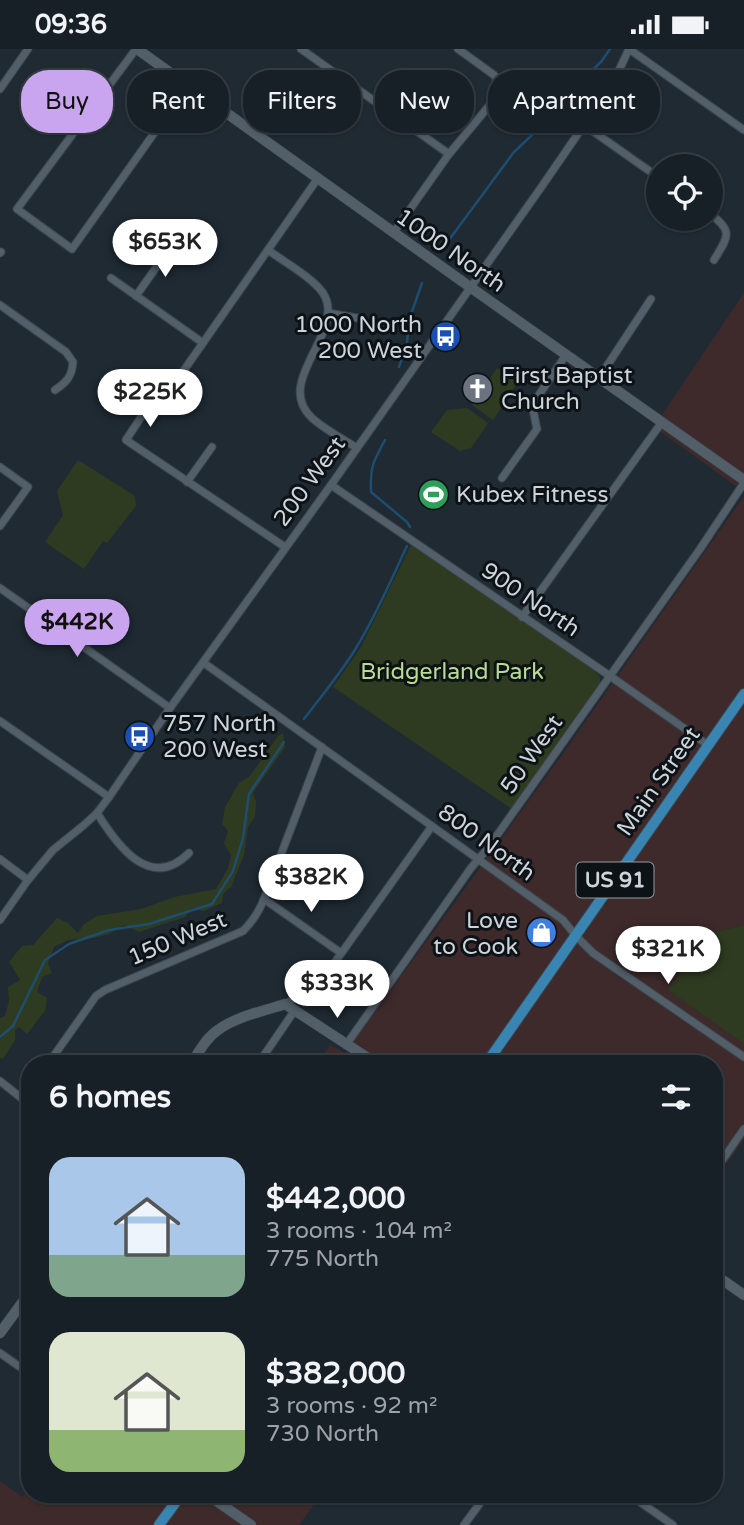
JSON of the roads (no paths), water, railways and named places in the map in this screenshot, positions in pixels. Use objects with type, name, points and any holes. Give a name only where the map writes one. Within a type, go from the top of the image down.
[{"type":"main road","name":"Main Street","points":[[492,1055],[744,694]]},
{"type":"main road","points":[[159,1525],[175,1503]]},
{"type":"street","points":[[0,89],[28,49]]},
{"type":"street","points":[[301,49],[449,154]]},
{"type":"street","points":[[394,232],[449,154],[499,94],[500,85],[494,75],[458,49]]},
{"type":"street","points":[[629,49],[744,130]]},
{"type":"street","name":"200 West","points":[[619,70],[629,49]]},
{"type":"street","points":[[141,50],[17,209],[72,249],[154,133]]},
{"type":"street","name":"1000 North","points":[[141,50],[168,70]]},
{"type":"street","name":"1000 North","points":[[229,114],[744,482]]},
{"type":"street","name":"200 West","points":[[0,920],[53,850],[97,813],[109,797],[578,133]]},
{"type":"street","points":[[595,133],[646,169]]},
{"type":"street","points":[[183,373],[318,178]]},
{"type":"street","points":[[714,260],[727,235],[723,223]]},
{"type":"street","points":[[136,296],[172,245]]},
{"type":"street","points":[[268,250],[316,285],[324,295],[328,305],[326,325],[300,383],[301,403],[311,418],[357,448]]},
{"type":"street","points":[[111,278],[203,343]]},
{"type":"street","points":[[598,378],[651,299]]},
{"type":"street","points":[[0,305],[66,352],[74,362],[72,374],[66,383],[55,390]]},
{"type":"street","points":[[328,313],[363,319]]},
{"type":"street","points":[[502,478],[537,429],[532,405],[566,355]]},
{"type":"street","points":[[151,402],[125,440],[285,547]]},
{"type":"street","points":[[522,617],[662,422]]},
{"type":"street","points":[[187,482],[212,447]]},
{"type":"street","points":[[0,467],[28,487],[0,526]]},
{"type":"street","name":"50 West","points":[[346,1045],[610,676],[744,482]]},
{"type":"street","name":"900 North","points":[[331,485],[708,745]]},
{"type":"street","points":[[0,588],[170,708]]},
{"type":"street","name":"800 North","points":[[204,663],[563,920],[593,953],[744,1056]]},
{"type":"street","points":[[0,721],[109,797]]},
{"type":"street","name":"150 West","points":[[54,1055],[96,996],[243,930],[257,914],[322,747]]},
{"type":"street","points":[[97,813],[132,858],[140,863],[171,867],[180,863],[189,853]]},
{"type":"street","points":[[197,1055],[218,1029],[285,1004],[318,986],[432,826]]},
{"type":"street","points":[[0,859],[28,880]]},
{"type":"street","points":[[264,899],[341,953]]},
{"type":"street","points":[[285,1004],[362,1055]]},
{"type":"street","points":[[264,1055],[295,1010]]},
{"type":"street","points":[[0,1081],[21,1098]]},
{"type":"street","points":[[723,1159],[744,1129]]},
{"type":"street","points":[[723,1280],[744,1295]]},
{"type":"street","points":[[0,1333],[21,1304]]},
{"type":"street","points":[[0,1353],[21,1368]]},
{"type":"street","points":[[219,1503],[251,1525]]},
{"type":"street","points":[[464,1525],[480,1503]]},
{"type":"street","points":[[641,1503],[673,1525]]},
{"type":"waterway","points":[[446,244],[514,152],[549,121],[610,49]]},
{"type":"waterway","points":[[399,367],[407,344],[409,320],[422,283]]},
{"type":"waterway","points":[[385,440],[373,465],[371,492],[410,527]]},
{"type":"waterway","points":[[304,719],[363,636],[407,546]]},
{"type":"waterway","points":[[0,1037],[13,1026],[45,960],[69,944],[109,930],[149,924],[212,904],[233,871],[243,838],[249,794],[284,742]]},
{"type":"place","name":"1000 North 200 West","points":[[445,337]]},
{"type":"place","name":"First Baptist Church","points":[[478,388]]},
{"type":"place","name":"Kubex Fitness","points":[[433,494]]},
{"type":"place","name":"757 North 200 West","points":[[140,736]]},
{"type":"place","name":"Love to Cook","points":[[541,933]]},
{"type":"park label","name":"Bridgerland Park","points":[[452,671]]}]
